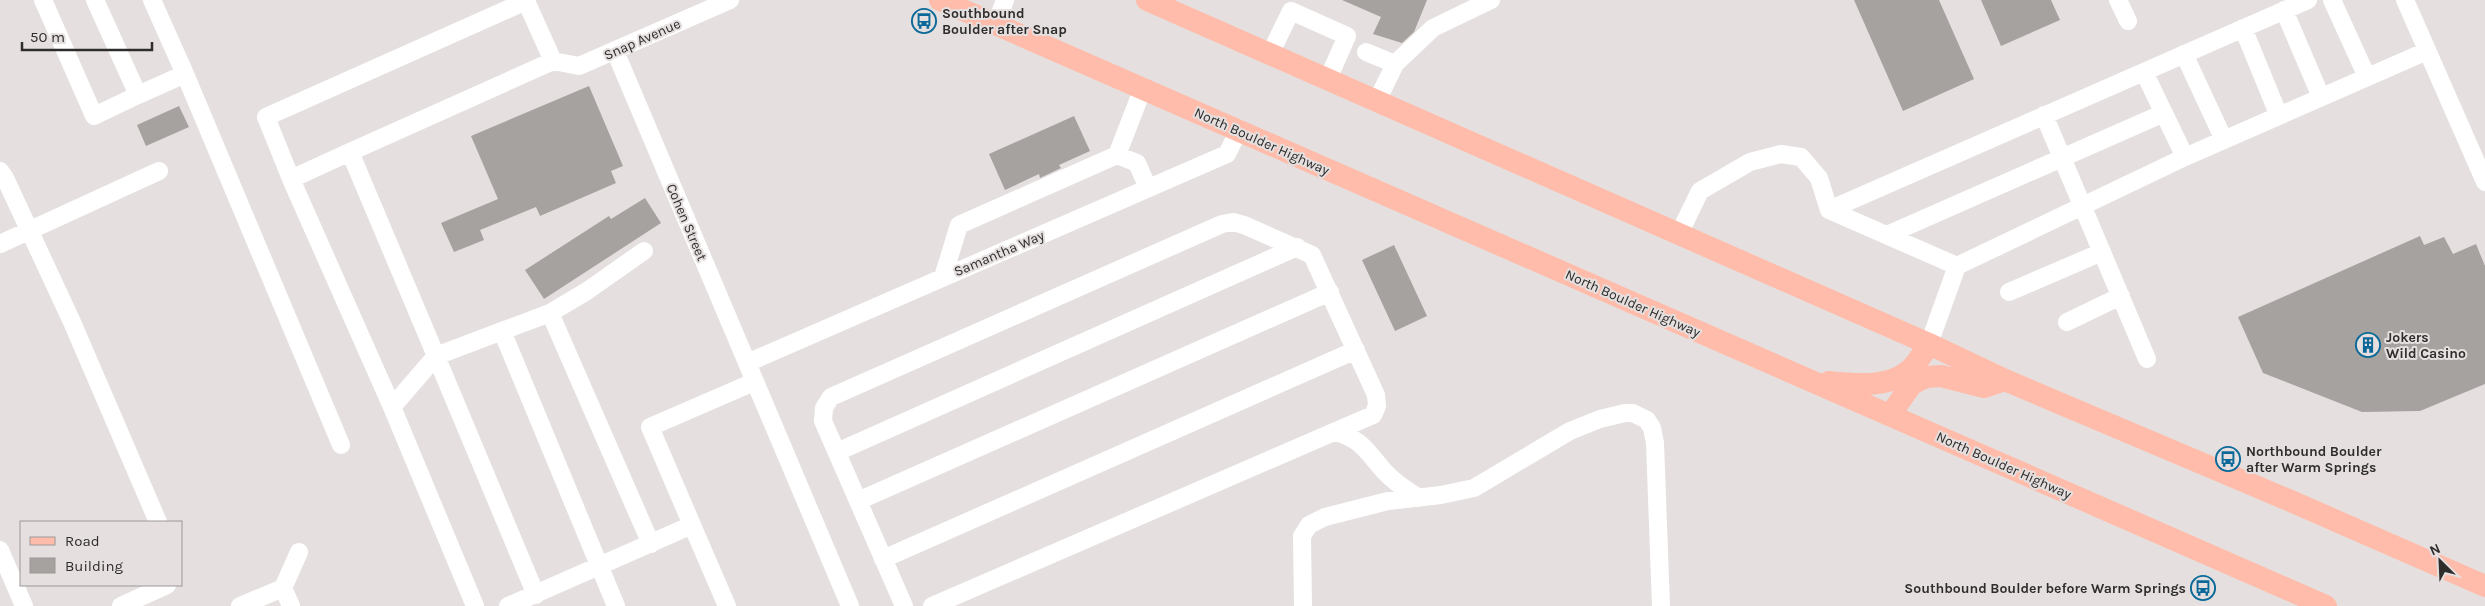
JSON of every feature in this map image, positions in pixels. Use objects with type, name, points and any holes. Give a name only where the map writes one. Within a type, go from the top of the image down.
[{"type":"main road","name":"North Boulder Highway","points":[[940,0],[2326,606]]},
{"type":"main road","points":[[1147,0],[1929,344],[2005,380],[2485,586]]},
{"type":"main road","points":[[1810,381],[1875,384],[1898,378],[1916,365],[1929,344]]},
{"type":"main road","points":[[1890,415],[1912,384],[1926,377],[1941,376],[1984,387],[2005,380]]},
{"type":"main road","points":[[2259,577],[2284,606]]},
{"type":"street","points":[[43,0],[94,116],[185,74]]},
{"type":"street","points":[[95,0],[138,96]]},
{"type":"street","points":[[152,0],[341,445]]},
{"type":"street","name":"Snap Avenue","points":[[552,61],[579,66],[730,0]]},
{"type":"street","points":[[996,24],[1005,0]]},
{"type":"street","points":[[1377,101],[1395,64],[1433,28],[1491,0]]},
{"type":"street","points":[[2118,0],[2128,21]]},
{"type":"street","points":[[1829,210],[2308,0]]},
{"type":"street","points":[[2332,0],[2367,77]]},
{"type":"street","points":[[2405,0],[2485,182]]},
{"type":"street","points":[[291,179],[552,61],[526,1],[266,117],[291,179],[392,407],[475,606]]},
{"type":"street","points":[[1270,54],[1293,6],[1347,36],[1328,80]]},
{"type":"street","points":[[2284,10],[2321,97]]},
{"type":"street","points":[[2243,28],[2279,116]]},
{"type":"street","name":"Cohen Street","points":[[615,51],[850,606]]},
{"type":"street","points":[[1929,344],[1957,266],[2185,157],[2427,51]]},
{"type":"street","points":[[1366,52],[1395,64]]},
{"type":"street","points":[[2184,54],[2224,140]]},
{"type":"street","points":[[2144,72],[2185,157]]},
{"type":"street","points":[[1117,155],[1143,88]]},
{"type":"street","points":[[1887,235],[2164,113]]},
{"type":"street","points":[[2044,115],[2147,359]]},
{"type":"street","name":"Samantha Way","points":[[747,363],[1227,154],[1239,130]]},
{"type":"street","points":[[350,152],[536,594]]},
{"type":"street","points":[[1679,234],[1700,191],[1750,162],[1781,154],[1801,157],[1819,178],[1829,210],[1957,266]]},
{"type":"street","points":[[943,277],[958,225],[1117,155],[1137,162],[1148,188]]},
{"type":"street","points":[[0,171],[30,231],[158,521]]},
{"type":"street","points":[[0,244],[159,171]]},
{"type":"street","points":[[904,606],[823,421],[824,408],[831,397],[1222,224],[1233,222],[1244,225],[1312,255],[1376,395],[1377,406],[1373,414],[1336,432],[932,606]]},
{"type":"street","points":[[837,452],[1297,247]]},
{"type":"street","points":[[392,407],[436,356],[550,313],[644,251]]},
{"type":"street","points":[[2009,292],[2102,252]]},
{"type":"street","points":[[858,501],[1330,292]]},
{"type":"street","points":[[2067,322],[2121,296]]},
{"type":"street","points":[[550,313],[651,544]]},
{"type":"street","points":[[502,331],[616,606]]},
{"type":"street","points":[[883,559],[1356,350]]},
{"type":"street","points":[[727,606],[650,426],[757,387]]},
{"type":"street","points":[[1304,606],[1302,536],[1309,525],[1325,518],[1388,501],[1419,498],[1474,488],[1555,438],[1600,419],[1625,413],[1641,416],[1652,428],[1655,443],[1661,606]]},
{"type":"street","points":[[1336,432],[1353,437],[1364,445],[1395,482],[1419,498]]},
{"type":"street","points":[[508,606],[692,525]]},
{"type":"street","points":[[0,550],[24,606]]},
{"type":"street","points":[[240,606],[283,588],[299,552]]},
{"type":"street","points":[[121,606],[165,586]]},
{"type":"street","points":[[283,588],[291,606]]},
{"type":"building","points":[[1342,0],[1427,0],[1414,32],[1402,43],[1373,34],[1381,17]]},
{"type":"building","points":[[1854,0],[1939,0],[1974,79],[1903,111]]},
{"type":"building","points":[[1981,0],[2051,0],[2060,20],[2001,46]]},
{"type":"building","points":[[589,86],[623,166],[611,171],[616,183],[540,216],[536,207],[480,230],[484,240],[454,252],[441,223],[498,199],[471,136]]},
{"type":"building","points":[[179,106],[189,127],[146,146],[137,125]]},
{"type":"building","points":[[1074,116],[1090,151],[1059,165],[1061,168],[1040,178],[1039,174],[1005,190],[989,154]]},
{"type":"building","points":[[645,198],[661,223],[544,299],[525,270],[609,216],[611,219]]},
{"type":"building","name":"Jokers Wild Casino","points":[[2420,236],[2424,245],[2444,237],[2453,254],[2476,244],[2485,266],[2485,384],[2420,411],[2362,412],[2263,373],[2238,317]]},
{"type":"building","points":[[1394,245],[1427,316],[1395,331],[1362,260]]},
{"type":"place","name":"Southbound Boulder after Snap","points":[[924,21]]},
{"type":"place","name":"Jokers Wild Casino","points":[[2368,345]]},
{"type":"place","name":"Northbound Boulder after Warm Springs","points":[[2228,459]]},
{"type":"place","name":"Southbound Boulder before Warm Springs","points":[[2203,588]]}]
